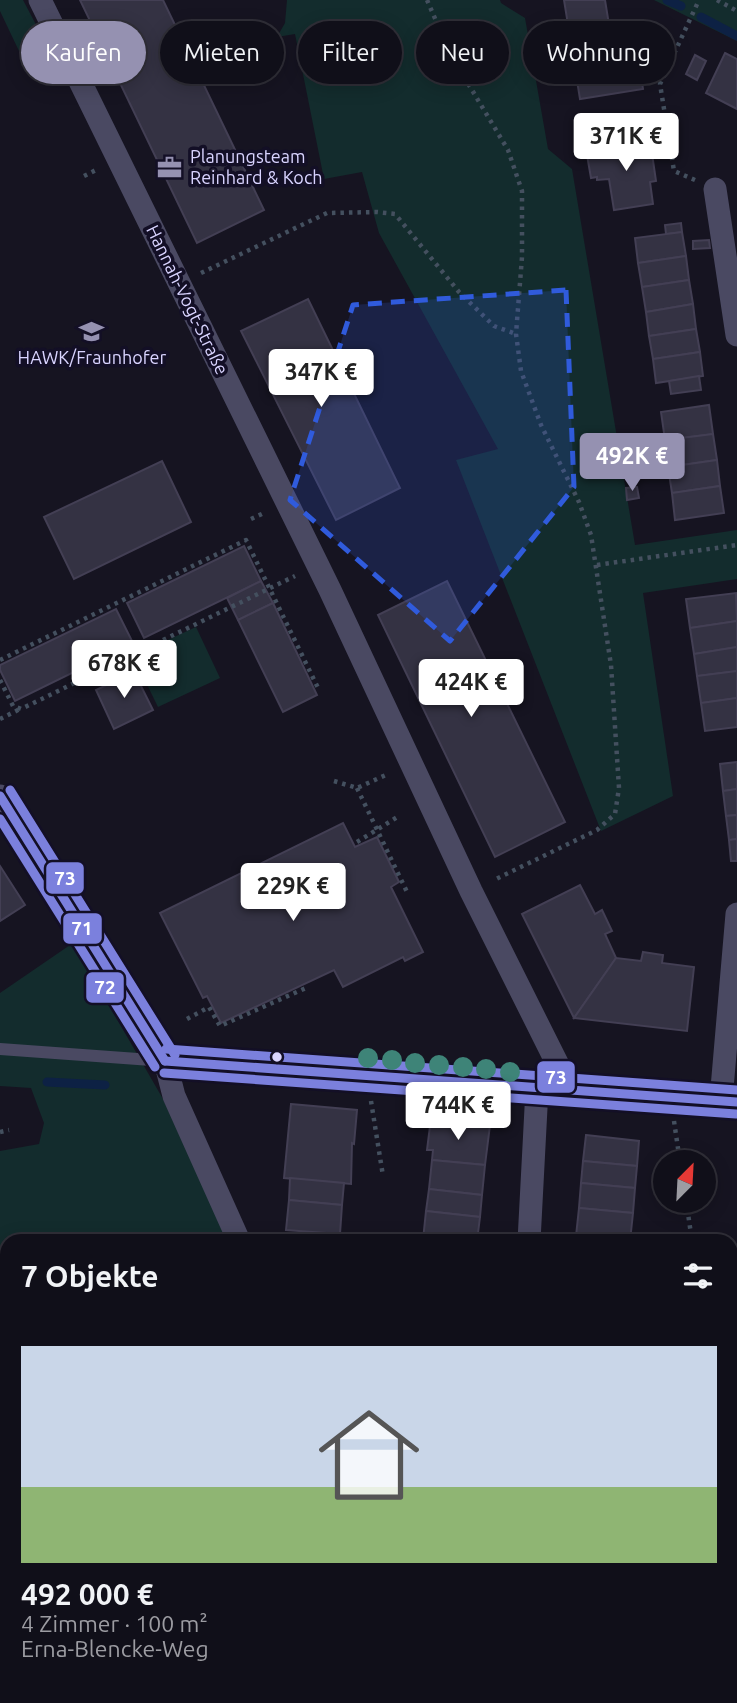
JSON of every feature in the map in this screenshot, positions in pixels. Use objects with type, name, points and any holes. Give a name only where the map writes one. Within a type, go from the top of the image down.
[{"type":"street","name":"Hannah-Vogt-Straße","points":[[40,0],[330,590],[471,891],[571,1091]]},
{"type":"street","points":[[715,189],[737,335]]},
{"type":"street","points":[[0,796],[165,1061],[174,1096],[236,1234]]},
{"type":"street","points":[[165,1061],[729,1101],[737,914]]},
{"type":"street","points":[[529,1234],[537,1089]]},
{"type":"lane","points":[[0,1049],[165,1061]]},
{"type":"path","points":[[427,0],[451,55],[508,150],[522,191],[522,257],[516,334],[521,370],[541,425],[579,502],[591,535],[612,677],[619,788],[615,814],[597,830],[471,891]]},
{"type":"path","points":[[699,0],[660,83],[674,171],[715,189]]},
{"type":"path","points":[[717,0],[737,11]]},
{"type":"path","points":[[178,283],[327,213],[395,214],[459,292],[494,327],[516,334]]},
{"type":"path","points":[[0,660],[246,540],[319,690]]},
{"type":"path","points":[[597,565],[737,545]]},
{"type":"path","points":[[0,719],[293,577]]},
{"type":"path","points":[[0,680],[13,706],[21,709]]},
{"type":"path","points":[[334,780],[357,788],[377,779]]},
{"type":"path","points":[[357,788],[408,892]]},
{"type":"path","points":[[357,842],[399,816]]},
{"type":"path","points":[[187,1018],[209,1007],[220,1026],[306,988]]},
{"type":"path","points":[[670,1096],[678,1150]]},
{"type":"path","points":[[376,1126],[383,1176]]},
{"type":"path","points":[[0,1132],[9,1130]]},
{"type":"path","points":[[688,1213],[691,1234]]},
{"type":"highlighted area","points":[[566,290],[574,487],[450,641],[290,500],[353,305]]},
{"type":"green space","points":[[0,0],[23,0],[34,21],[21,21],[19,51],[0,11]]},
{"type":"green space","points":[[287,0],[500,0],[525,18],[523,84],[537,84],[548,149],[572,169],[635,545],[737,530],[737,579],[643,593],[673,796],[601,831],[456,460],[498,449],[379,233],[362,172],[324,179],[305,84],[402,84],[402,21],[298,21],[298,49],[295,34],[284,36]]},
{"type":"green space","points":[[654,0],[737,0],[737,41]]},
{"type":"green space","points":[[196,627],[220,678],[158,707],[133,656]]},
{"type":"green space","points":[[73,943],[163,1099],[225,1234],[0,1234],[0,1151],[39,1144],[44,1123],[31,1088],[0,1086],[0,993]]},
{"type":"building","points":[[80,0],[163,0],[173,21],[160,21],[160,84],[203,84],[264,210],[197,243],[120,84],[146,84],[146,21],[90,21]]},
{"type":"building","points":[[564,0],[605,0],[608,21],[567,21]]},
{"type":"building","points":[[725,53],[737,59],[737,109],[706,93]]},
{"type":"building","points":[[695,55],[706,61],[697,80],[686,74]]},
{"type":"building","points":[[578,84],[642,84],[643,89],[580,99]]},
{"type":"building","points":[[641,119],[644,141],[606,147],[602,124]]},
{"type":"building","points":[[650,140],[656,181],[650,182],[653,204],[614,210],[609,179],[591,178],[587,155],[594,154],[593,149]]},
{"type":"building","points":[[681,223],[682,232],[666,234],[665,225]]},
{"type":"building","points":[[682,232],[686,256],[638,263],[635,238]]},
{"type":"building","points":[[709,240],[710,248],[693,249],[693,241]]},
{"type":"building","points":[[686,256],[689,280],[642,287],[638,263]]},
{"type":"building","points":[[689,280],[693,304],[646,312],[642,287]]},
{"type":"building","points":[[308,299],[400,488],[336,520],[241,331]]},
{"type":"building","points":[[693,304],[696,329],[649,336],[646,312]]},
{"type":"building","points":[[696,329],[700,352],[653,359],[649,336]]},
{"type":"building","points":[[700,352],[703,376],[656,383],[653,359]]},
{"type":"building","points":[[699,376],[701,390],[671,394],[669,381]]},
{"type":"building","points":[[709,405],[713,434],[665,440],[661,412]]},
{"type":"building","points":[[713,434],[717,460],[668,467],[665,440]]},
{"type":"building","points":[[717,460],[720,486],[672,493],[668,467]]},
{"type":"building","points":[[162,461],[191,522],[74,579],[44,517]]},
{"type":"building","points":[[720,486],[724,513],[675,520],[672,493]]},
{"type":"building","points":[[637,487],[639,498],[627,500],[626,488]]},
{"type":"building","points":[[244,546],[261,581],[144,638],[127,603]]},
{"type":"building","points":[[261,581],[273,603],[238,620],[227,598]]},
{"type":"building","points":[[447,581],[565,822],[495,857],[378,615]]},
{"type":"building","points":[[736,593],[737,621],[690,628],[686,599]]},
{"type":"building","points":[[273,603],[317,695],[283,712],[238,620]]},
{"type":"building","points":[[116,609],[133,643],[15,701],[0,665]]},
{"type":"building","points":[[737,621],[737,647],[694,654],[690,628]]},
{"type":"building","points":[[737,647],[737,671],[697,676],[694,654]]},
{"type":"building","points":[[737,671],[737,698],[701,703],[697,676]]},
{"type":"building","points":[[134,672],[153,710],[114,729],[96,690]]},
{"type":"building","points":[[737,698],[737,727],[705,731],[701,703]]},
{"type":"building","points":[[737,762],[737,789],[723,791],[720,764]]},
{"type":"building","points":[[737,789],[737,815],[726,816],[723,791]]},
{"type":"building","points":[[737,815],[737,839],[729,840],[726,816]]},
{"type":"building","points":[[343,823],[355,847],[377,837],[399,882],[391,887],[423,952],[405,961],[403,957],[343,987],[334,970],[221,1023],[207,996],[203,998],[160,913]]},
{"type":"building","points":[[737,839],[737,861],[731,861],[729,840]]},
{"type":"building","points":[[0,866],[25,905],[0,921]]},
{"type":"building","points":[[580,885],[595,914],[602,910],[612,931],[605,934],[616,958],[574,1018],[522,914]]},
{"type":"building","points":[[643,952],[663,955],[662,963],[694,967],[687,1031],[574,1018],[616,958],[641,961]]},
{"type":"building","points":[[291,1104],[357,1110],[354,1144],[352,1143],[351,1184],[284,1178]]},
{"type":"building","points":[[431,1118],[490,1125],[485,1165],[432,1160],[433,1150],[427,1150]]},
{"type":"building","points":[[586,1135],[639,1141],[637,1166],[583,1161]]},
{"type":"building","points":[[432,1160],[485,1165],[482,1195],[429,1189]]},
{"type":"building","points":[[583,1161],[637,1166],[635,1188],[581,1183]]},
{"type":"building","points":[[290,1178],[344,1183],[342,1205],[289,1200]]},
{"type":"building","points":[[581,1183],[635,1188],[633,1213],[579,1208]]},
{"type":"building","points":[[429,1189],[482,1195],[480,1217],[426,1211]]},
{"type":"building","points":[[289,1200],[342,1205],[340,1234],[286,1230]]},
{"type":"building","points":[[579,1208],[633,1213],[631,1234],[576,1234]]},
{"type":"building","points":[[426,1211],[480,1217],[478,1234],[424,1234]]},
{"type":"waterway","points":[[667,0],[681,6]]},
{"type":"waterway","points":[[701,17],[737,36]]},
{"type":"waterway","points":[[47,1082],[105,1085]]},
{"type":"transit line","name":"73","points":[[10,790],[175,1055]]},
{"type":"transit line","name":"71","points":[[0,796],[165,1061]]},
{"type":"transit line","name":"72","points":[[0,819],[155,1067]]},
{"type":"transit line","name":"73","points":[[166,1049],[737,1090]]},
{"type":"transit line","name":"71","points":[[165,1061],[737,1102]]},
{"type":"transit line","name":"72","points":[[164,1073],[736,1114]]},
{"type":"place","name":"Planungsteam Reinhard & Koch","points":[[170,167]]},
{"type":"place","name":"HAWK/Fraunhofer","points":[[92,331]]}]
